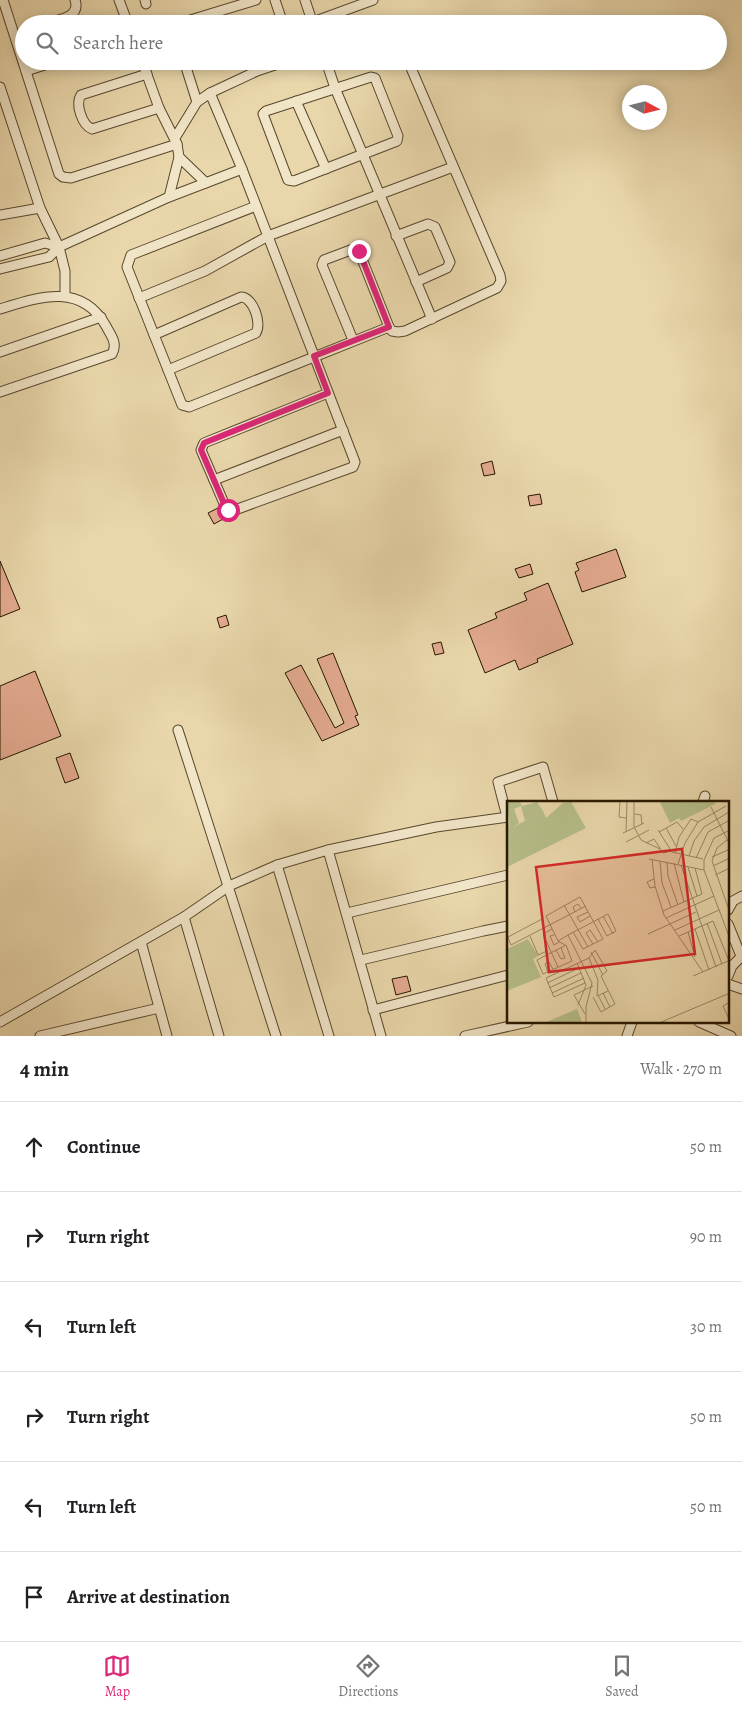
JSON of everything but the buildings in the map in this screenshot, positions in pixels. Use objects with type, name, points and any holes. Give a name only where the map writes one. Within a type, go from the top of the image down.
[{"type":"street","points":[[3,0],[15,37]]},
{"type":"street","points":[[72,15],[76,11],[77,6],[75,0]]},
{"type":"street","points":[[119,0],[125,15]]},
{"type":"street","points":[[207,15],[256,0]]},
{"type":"street","points":[[275,0],[280,15]]},
{"type":"street","points":[[305,0],[310,15]]},
{"type":"street","points":[[334,15],[374,0]]},
{"type":"street","points":[[29,70],[26,71],[59,174],[63,177],[71,178],[176,141],[197,102],[210,93],[260,70]]},
{"type":"street","points":[[145,70],[159,108],[176,141],[179,157],[169,197]]},
{"type":"street","points":[[187,70],[197,102]]},
{"type":"street","points":[[329,70],[379,195],[432,319]]},
{"type":"street","points":[[353,340],[322,265],[324,260],[356,248],[358,249],[389,327],[392,331],[398,332],[432,319],[497,288],[501,281],[412,70]]},
{"type":"street","points":[[147,74],[81,95],[78,98],[78,103],[84,124],[92,129],[159,108]]},
{"type":"street","points":[[370,77],[375,78],[398,139],[363,155],[294,181],[288,180],[263,114],[266,111],[296,101],[370,77]]},
{"type":"street","points":[[0,87],[40,208],[59,247],[65,271],[65,296]]},
{"type":"street","points":[[210,93],[268,236],[355,462],[353,467],[232,510],[226,508],[201,450],[204,443],[328,393]]},
{"type":"street","points":[[296,101],[326,169]]},
{"type":"street","points":[[179,157],[206,183]]},
{"type":"street","points":[[140,298],[205,271],[268,236],[453,167]]},
{"type":"street","points":[[0,269],[49,256],[59,247],[169,197],[242,170]]},
{"type":"street","points":[[256,206],[131,255],[127,267],[182,405],[189,408],[389,327]]},
{"type":"street","points":[[1,212],[40,208]]},
{"type":"street","points":[[396,236],[428,224],[435,226],[450,262],[447,268],[416,282]]},
{"type":"street","points":[[0,256],[45,243],[59,247]]},
{"type":"street","points":[[0,309],[44,296],[65,296],[85,303],[101,316],[115,342],[112,354],[0,392]]},
{"type":"street","points":[[154,335],[240,297],[245,297],[249,300],[259,324],[256,333],[168,370]]},
{"type":"street","points":[[0,352],[101,316]]},
{"type":"street","points":[[214,480],[343,430]]},
{"type":"street","points":[[178,730],[276,1036]]},
{"type":"street","points":[[507,814],[498,782],[543,767],[553,801]]},
{"type":"street","points":[[0,1022],[184,917],[229,886],[278,865],[328,850],[436,827],[507,817]]},
{"type":"street","points":[[328,850],[381,1036]]},
{"type":"street","points":[[278,865],[329,1036]]},
{"type":"street","points":[[347,913],[507,875]]},
{"type":"street","points":[[730,906],[733,901],[742,896]]},
{"type":"street","points":[[184,917],[219,1036]]},
{"type":"street","points":[[360,960],[507,926]]},
{"type":"street","points":[[730,929],[742,956],[732,966],[730,971]]},
{"type":"street","points":[[141,942],[167,1036]]},
{"type":"street","points":[[373,1010],[507,975]]},
{"type":"street","points":[[730,985],[742,989]]},
{"type":"street","points":[[40,1036],[159,1008]]},
{"type":"street","points":[[466,1036],[519,1024]]},
{"type":"street","points":[[627,1036],[631,1024]]},
{"type":"street","points":[[706,1036],[710,1024],[731,1036]]},
{"type":"route","points":[[228,510],[201,450],[204,443],[328,393],[314,356],[389,327],[359,251]]}]
